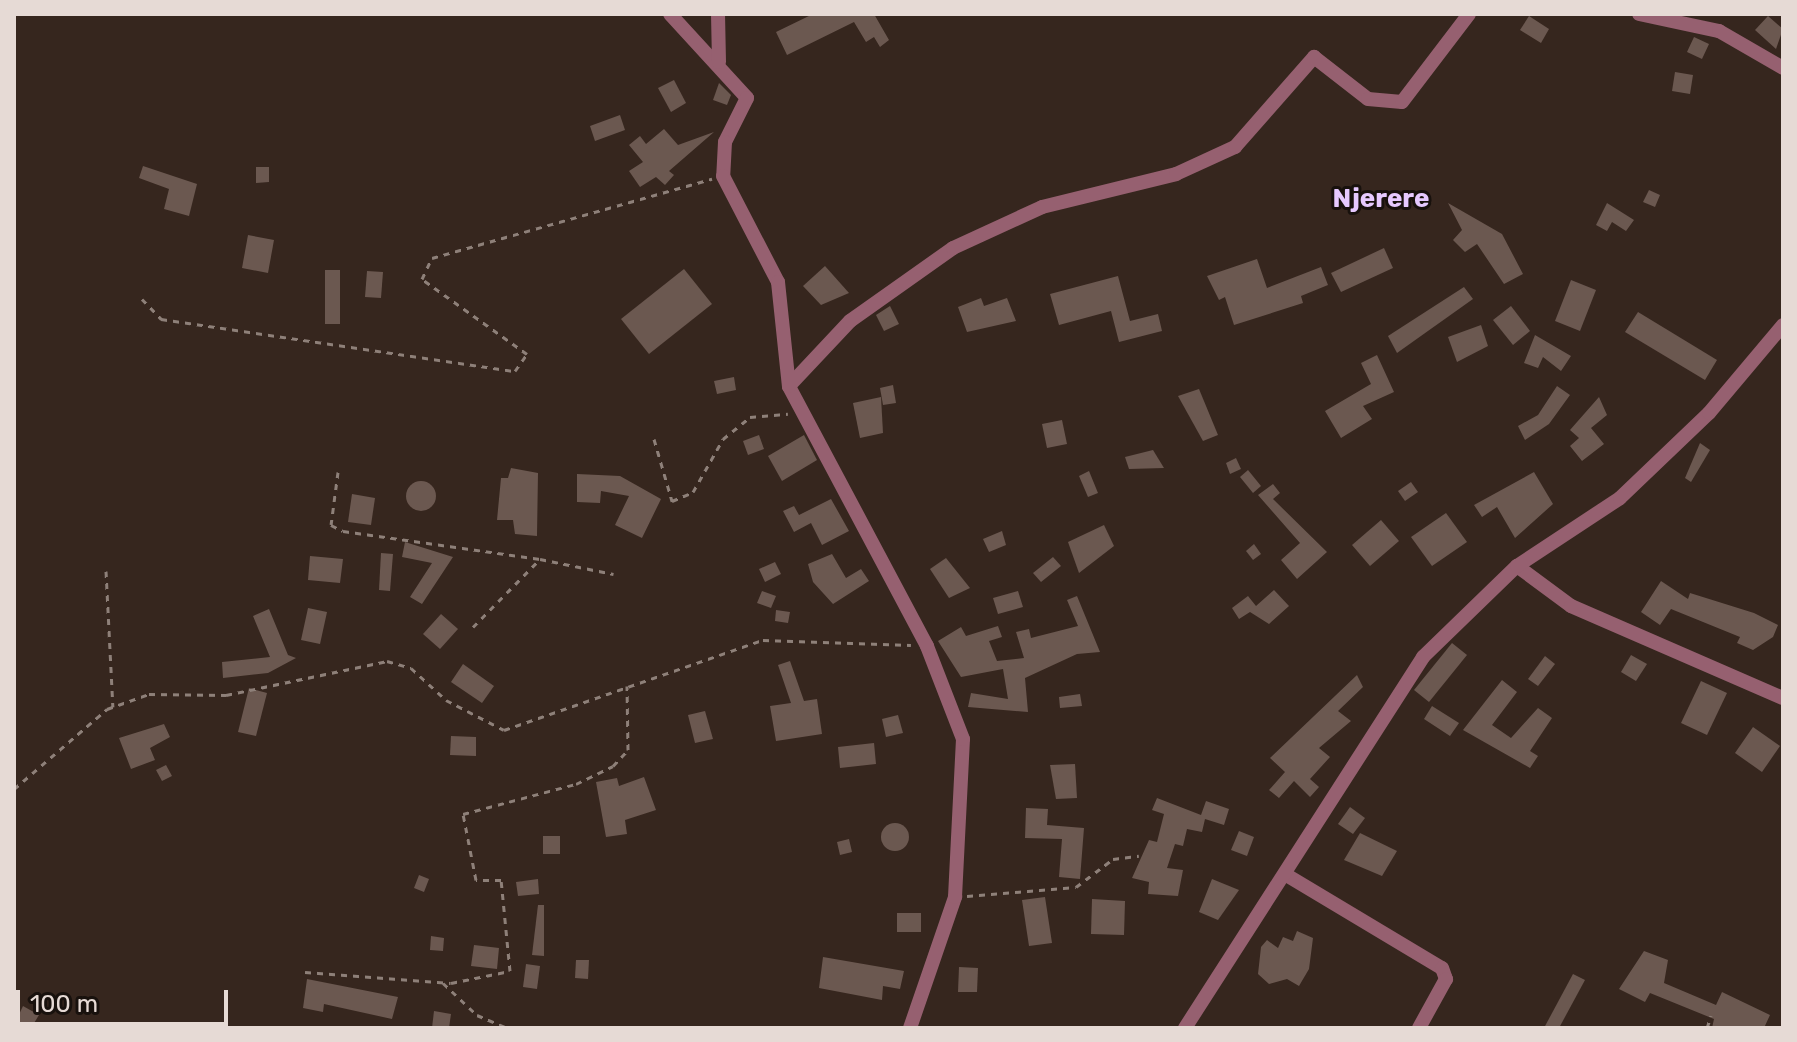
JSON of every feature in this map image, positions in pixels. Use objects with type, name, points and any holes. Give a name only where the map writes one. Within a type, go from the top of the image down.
[{"type":"street","points":[[670,14],[719,62],[747,98],[725,142],[723,176],[781,290],[789,386],[927,646],[963,739],[955,897],[910,1028]]},
{"type":"street","points":[[718,14],[719,62]]},
{"type":"street","points":[[789,386],[850,321],[953,248],[1042,207],[1176,174],[1235,147],[1314,57],[1368,99],[1402,102],[1469,14]]},
{"type":"street","points":[[1639,14],[1719,31],[1783,68]]},
{"type":"street","points":[[1185,1028],[1288,876],[1375,722],[1423,657],[1517,566],[1620,498],[1709,413],[1783,325]]},
{"type":"street","points":[[1517,566],[1571,606],[1783,698]]},
{"type":"street","points":[[1288,876],[1442,968],[1446,979],[1419,1028]]},
{"type":"path","points":[[142,299],[161,319],[515,371],[527,354],[422,279],[432,258],[723,176]]},
{"type":"path","points":[[654,439],[672,501],[693,492],[723,439],[750,417],[782,418],[802,406]]},
{"type":"path","points":[[338,472],[331,525],[343,531],[540,559],[613,574]]},
{"type":"path","points":[[473,627],[540,559]]},
{"type":"path","points":[[106,571],[113,707]]},
{"type":"path","points":[[14,789],[113,707],[149,694],[226,695],[387,661],[411,668],[446,700],[504,730],[627,686],[703,667],[763,640],[927,646]]},
{"type":"path","points":[[305,972],[443,983],[510,971],[501,880],[476,880],[463,814],[576,784],[613,766],[628,750],[627,686]]},
{"type":"path","points":[[955,897],[1076,887],[1113,859],[1139,856]]},
{"type":"path","points":[[443,983],[477,1015],[508,1028]]},
{"type":"path","points":[[1707,1028],[1711,1016]]},
{"type":"building","points":[[813,14],[874,14],[889,40],[880,47],[874,37],[866,42],[854,22],[787,55],[776,32]]},
{"type":"building","points":[[1529,16],[1549,29],[1541,43],[1520,30]]},
{"type":"building","points":[[1768,16],[1783,29],[1776,49],[1755,30]]},
{"type":"building","points":[[1694,37],[1709,44],[1702,59],[1687,52]]},
{"type":"building","points":[[1675,72],[1693,75],[1690,94],[1672,91]]},
{"type":"building","points":[[674,80],[686,103],[671,112],[658,88]]},
{"type":"building","points":[[719,83],[731,95],[727,105],[713,100]]},
{"type":"building","points":[[620,115],[625,130],[595,141],[590,126]]},
{"type":"building","points":[[664,129],[678,145],[714,132],[669,171],[674,175],[665,185],[656,177],[640,187],[629,171],[643,162],[629,145],[640,136],[646,144]]},
{"type":"building","points":[[143,166],[197,184],[189,216],[164,209],[169,189],[139,178]]},
{"type":"building","points":[[256,167],[269,167],[269,182],[256,183]]},
{"type":"building","points":[[1649,190],[1660,195],[1655,207],[1643,202]]},
{"type":"building","points":[[1448,203],[1502,234],[1523,274],[1504,284],[1477,244],[1465,252],[1453,240],[1462,230]]},
{"type":"building","points":[[1607,203],[1634,220],[1626,231],[1612,222],[1607,231],[1596,225]]},
{"type":"building","points":[[248,235],[274,240],[268,273],[242,268]]},
{"type":"building","points":[[1384,248],[1393,268],[1341,292],[1331,273]]},
{"type":"building","points":[[1257,259],[1267,288],[1321,267],[1328,285],[1301,296],[1303,303],[1234,325],[1225,297],[1219,300],[1207,276]]},
{"type":"building","points":[[825,266],[849,293],[821,305],[803,286]]},
{"type":"building","points":[[684,269],[712,304],[649,354],[621,319]]},
{"type":"building","points":[[325,270],[340,270],[340,324],[325,324]]},
{"type":"building","points":[[367,271],[383,272],[381,298],[365,297]]},
{"type":"building","points":[[1118,276],[1130,321],[1158,314],[1162,331],[1119,342],[1111,311],[1059,325],[1050,294]]},
{"type":"building","points":[[1571,280],[1596,290],[1580,331],[1555,321]]},
{"type":"building","points":[[1464,287],[1473,299],[1397,353],[1388,336]]},
{"type":"building","points":[[981,298],[984,306],[1007,298],[1016,321],[967,332],[958,307]]},
{"type":"building","points":[[890,306],[899,324],[884,331],[876,315]]},
{"type":"building","points":[[1511,306],[1530,331],[1513,345],[1493,320]]},
{"type":"building","points":[[1638,312],[1717,360],[1705,380],[1625,332]]},
{"type":"building","points":[[1481,325],[1488,346],[1457,362],[1448,337]]},
{"type":"building","points":[[1535,335],[1571,356],[1561,371],[1543,357],[1538,368],[1524,363]]},
{"type":"building","points":[[1377,355],[1394,392],[1363,406],[1372,419],[1341,438],[1325,411],[1371,384],[1361,363]]},
{"type":"building","points":[[734,377],[736,390],[717,394],[714,381]]},
{"type":"building","points":[[893,385],[896,403],[883,405],[880,388]]},
{"type":"building","points":[[1557,386],[1570,395],[1549,424],[1525,440],[1518,426],[1538,415]]},
{"type":"building","points":[[1199,389],[1218,435],[1203,441],[1178,396]]},
{"type":"building","points":[[881,397],[883,433],[860,438],[853,403]]},
{"type":"building","points":[[1599,397],[1607,415],[1591,428],[1604,444],[1582,461],[1570,446],[1579,438],[1570,430]]},
{"type":"building","points":[[1062,420],[1067,444],[1047,448],[1042,424]]},
{"type":"building","points":[[759,435],[764,449],[748,455],[743,441]]},
{"type":"building","points":[[804,435],[817,460],[782,481],[768,456]]},
{"type":"building","points":[[1700,443],[1710,450],[1691,482],[1685,478]]},
{"type":"building","points":[[1153,450],[1164,468],[1129,469],[1125,457]]},
{"type":"building","points":[[1236,458],[1241,469],[1230,474],[1226,463]]},
{"type":"building","points":[[511,468],[538,473],[537,536],[515,534],[513,520],[497,520],[501,478],[508,478]]},
{"type":"building","points":[[1248,470],[1261,486],[1253,493],[1240,477]]},
{"type":"building","points":[[1089,471],[1098,493],[1088,497],[1079,476]]},
{"type":"building","points":[[1534,472],[1553,504],[1515,538],[1497,507],[1482,517],[1474,505]]},
{"type":"building","points":[[577,474],[620,476],[661,499],[642,538],[615,525],[629,496],[601,491],[600,503],[577,502]]},
{"type":"building","points":[[421,481],[432,485],[436,496],[432,507],[421,511],[410,507],[406,496],[410,485]]},
{"type":"building","points":[[1411,482],[1418,492],[1405,501],[1398,491]]},
{"type":"building","points":[[1273,484],[1280,493],[1273,499],[1327,552],[1297,579],[1281,560],[1300,543],[1258,495]]},
{"type":"building","points":[[352,494],[375,498],[371,525],[348,522]]},
{"type":"building","points":[[831,499],[849,531],[822,545],[811,523],[794,532],[783,511],[794,506],[799,515]]},
{"type":"building","points":[[1446,513],[1467,542],[1432,566],[1411,537]]},
{"type":"building","points":[[1381,520],[1399,541],[1370,566],[1352,545]]},
{"type":"building","points":[[1104,525],[1114,546],[1079,573],[1068,542]]},
{"type":"building","points":[[1002,531],[1006,545],[989,552],[983,539]]},
{"type":"building","points":[[405,542],[453,557],[422,604],[410,597],[432,563],[402,557]]},
{"type":"building","points":[[1254,544],[1261,554],[1253,560],[1246,551]]},
{"type":"building","points":[[381,553],[393,554],[390,591],[379,590]]},
{"type":"building","points":[[832,554],[846,578],[861,569],[869,581],[833,604],[813,582],[808,564]]},
{"type":"building","points":[[310,556],[343,559],[340,583],[308,580]]},
{"type":"building","points":[[1053,557],[1061,566],[1041,582],[1033,573]]},
{"type":"building","points":[[946,558],[970,588],[949,598],[930,569]]},
{"type":"building","points":[[775,562],[781,574],[765,582],[759,569]]},
{"type":"building","points":[[1661,581],[1688,599],[1690,593],[1754,613],[1778,625],[1773,637],[1753,650],[1737,643],[1740,637],[1671,609],[1660,625],[1641,612]]},
{"type":"building","points":[[1274,590],[1289,606],[1269,624],[1250,612],[1239,619],[1232,608],[1248,596],[1256,606]]},
{"type":"building","points":[[762,591],[776,596],[771,608],[757,603]]},
{"type":"building","points":[[1018,591],[1023,607],[998,614],[993,598]]},
{"type":"building","points":[[1077,596],[1100,652],[1077,654],[1025,678],[1028,712],[968,707],[971,693],[1008,699],[1003,669],[961,677],[938,641],[961,627],[966,636],[998,626],[1002,637],[989,641],[997,661],[1024,658],[1016,632],[1029,629],[1031,638],[1078,626],[1067,600]]},
{"type":"building","points":[[308,608],[327,612],[320,644],[301,640]]},
{"type":"building","points":[[269,609],[288,655],[296,658],[268,673],[223,678],[222,662],[270,657],[253,616]]},
{"type":"building","points":[[776,610],[790,612],[788,623],[775,621]]},
{"type":"building","points":[[441,614],[458,629],[440,649],[423,634]]},
{"type":"building","points":[[1452,643],[1467,655],[1429,702],[1414,690]]},
{"type":"building","points":[[1631,655],[1647,664],[1636,681],[1621,672]]},
{"type":"building","points":[[1545,656],[1555,664],[1538,686],[1528,679]]},
{"type":"building","points":[[790,661],[804,701],[817,699],[822,734],[776,741],[770,706],[791,703],[778,665]]},
{"type":"building","points":[[463,664],[494,686],[482,703],[451,682]]},
{"type":"building","points":[[1357,675],[1363,687],[1338,711],[1351,721],[1319,748],[1330,757],[1310,779],[1319,787],[1310,797],[1294,781],[1279,798],[1269,790],[1285,772],[1270,758]]},
{"type":"building","points":[[1502,680],[1517,692],[1492,725],[1511,738],[1538,708],[1552,718],[1530,751],[1538,756],[1530,768],[1463,730]]},
{"type":"building","points":[[1701,681],[1727,693],[1707,735],[1681,723]]},
{"type":"building","points":[[249,688],[267,693],[256,736],[238,732]]},
{"type":"building","points":[[1080,694],[1082,706],[1060,708],[1059,697]]},
{"type":"building","points":[[1432,706],[1459,723],[1450,736],[1424,719]]},
{"type":"building","points":[[705,711],[713,739],[695,743],[688,715]]},
{"type":"building","points":[[898,715],[903,733],[886,737],[882,719]]},
{"type":"building","points":[[164,724],[170,737],[150,748],[155,760],[131,769],[119,738]]},
{"type":"building","points":[[1753,727],[1780,746],[1762,772],[1735,753]]},
{"type":"building","points":[[451,736],[476,737],[476,756],[450,755]]},
{"type":"building","points":[[874,743],[876,764],[840,768],[838,747]]},
{"type":"building","points":[[1075,764],[1077,798],[1056,799],[1050,765]]},
{"type":"building","points":[[166,765],[172,776],[162,781],[156,770]]},
{"type":"building","points":[[644,777],[656,810],[625,820],[627,834],[606,837],[596,782],[617,778],[619,786]]},
{"type":"building","points":[[1157,798],[1201,815],[1206,801],[1229,809],[1224,825],[1205,819],[1202,832],[1187,829],[1183,846],[1175,844],[1167,868],[1183,870],[1178,896],[1148,894],[1149,882],[1132,878],[1149,840],[1157,842],[1164,814],[1152,810]]},
{"type":"building","points":[[1350,807],[1365,818],[1353,834],[1338,824]]},
{"type":"building","points":[[1026,808],[1048,809],[1047,825],[1084,828],[1080,879],[1059,877],[1062,839],[1025,838]]},
{"type":"building","points":[[895,823],[905,827],[909,837],[905,847],[895,851],[885,847],[881,837],[885,827]]},
{"type":"building","points":[[1239,831],[1254,837],[1247,856],[1231,850]]},
{"type":"building","points":[[1360,833],[1397,851],[1382,876],[1344,860]]},
{"type":"building","points":[[543,836],[560,836],[560,854],[543,854]]},
{"type":"building","points":[[849,839],[852,852],[840,855],[837,842]]},
{"type":"building","points":[[419,875],[429,879],[424,892],[414,888]]},
{"type":"building","points":[[538,879],[539,894],[518,896],[516,882]]},
{"type":"building","points":[[1212,879],[1239,890],[1218,920],[1199,912]]},
{"type":"building","points":[[1045,897],[1052,943],[1029,946],[1022,900]]},
{"type":"building","points":[[1092,899],[1125,901],[1124,935],[1091,934]]},
{"type":"building","points":[[538,905],[544,905],[544,956],[532,955]]},
{"type":"building","points":[[897,913],[921,913],[921,932],[897,932]]},
{"type":"building","points":[[1297,931],[1313,938],[1309,969],[1299,986],[1287,979],[1269,984],[1258,974],[1261,947],[1267,940],[1278,948],[1283,937],[1293,941]]},
{"type":"building","points":[[431,936],[444,938],[443,951],[430,950]]},
{"type":"building","points":[[474,945],[499,948],[497,969],[471,966]]},
{"type":"building","points":[[1644,951],[1668,960],[1664,983],[1716,1005],[1722,992],[1770,1015],[1764,1028],[1712,1028],[1714,1019],[1650,993],[1645,1002],[1619,989]]},
{"type":"building","points":[[823,957],[904,971],[900,989],[883,986],[882,1000],[819,988]]},
{"type":"building","points":[[576,960],[589,960],[588,979],[575,978]]},
{"type":"building","points":[[526,964],[540,966],[537,989],[523,987]]},
{"type":"building","points":[[959,967],[978,968],[977,992],[958,992]]},
{"type":"building","points":[[1573,974],[1585,980],[1559,1028],[1544,1028]]},
{"type":"building","points":[[307,979],[398,997],[392,1019],[324,1004],[323,1012],[303,1008]]},
{"type":"building","points":[[23,1006],[39,1015],[31,1028],[14,1025]]},
{"type":"building","points":[[434,1011],[451,1014],[449,1028],[432,1028]]},
{"type":"district","name":"Njerere","points":[[1381,199]]}]
